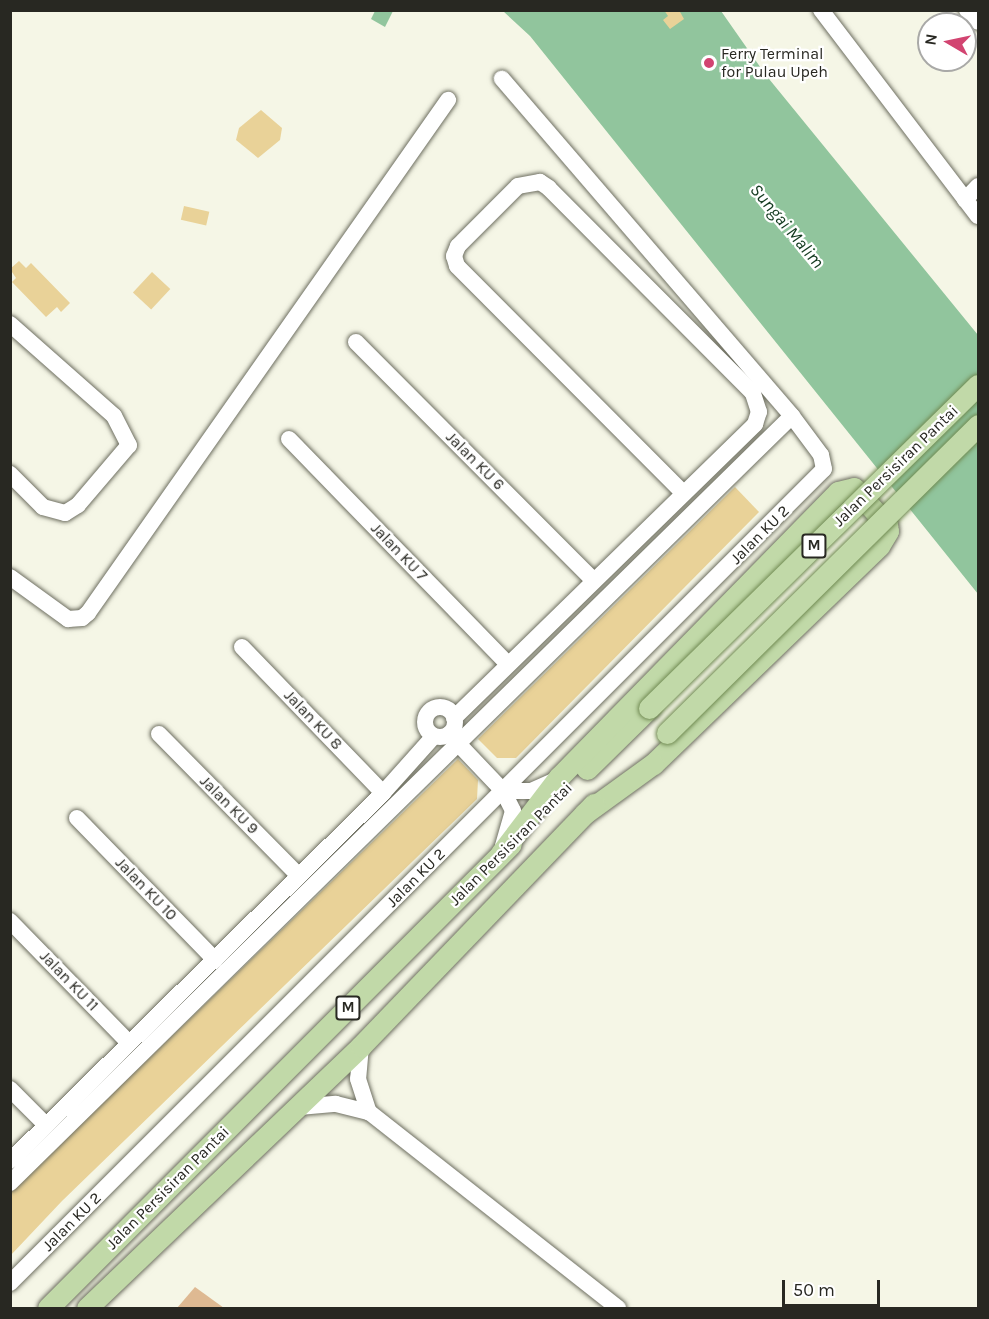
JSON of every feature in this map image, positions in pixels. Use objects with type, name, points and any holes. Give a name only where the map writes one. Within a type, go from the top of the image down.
[{"type":"main road","name":"Jalan Persisiran Pantai","points":[[48,1308],[501,853],[978,385]]},
{"type":"main road","name":"Jalan Persisiran Pantai","points":[[87,1308],[361,1046],[584,814],[978,425]]},
{"type":"main road","points":[[501,853],[559,777],[838,492],[854,488],[886,525],[888,531],[879,546],[653,764],[584,814]]},
{"type":"street","points":[[821,10],[978,216]]},
{"type":"street","points":[[967,10],[978,22]]},
{"type":"street","points":[[10,1161],[383,792],[792,416],[502,79]]},
{"type":"street","points":[[10,577],[68,619],[82,618],[88,613],[448,100]]},
{"type":"street","points":[[10,1183],[449,733],[508,664],[682,492],[755,424],[759,412],[753,393],[549,188],[540,182],[518,186],[458,246],[454,256],[457,266],[682,492]]},
{"type":"street","points":[[965,200],[978,186]]},
{"type":"street","points":[[10,324],[114,416],[129,445],[78,505],[65,513],[43,507],[10,474]]},
{"type":"street","name":"Jalan KU 6","points":[[356,342],[593,580]]},
{"type":"street","name":"Jalan KU 2","points":[[10,1282],[821,474],[824,461],[792,416]]},
{"type":"street","name":"Jalan KU 7","points":[[289,439],[508,664]]},
{"type":"street","name":"Jalan KU 8","points":[[242,647],[383,792]]},
{"type":"street","points":[[449,733],[503,791],[513,812],[501,853]]},
{"type":"street","name":"Jalan KU 9","points":[[159,734],[299,876]]},
{"type":"street","points":[[503,791],[531,791],[559,777]]},
{"type":"street","name":"Jalan KU 10","points":[[77,818],[215,960]]},
{"type":"street","name":"Jalan KU 11","points":[[10,921],[128,1042]]},
{"type":"street","points":[[361,1046],[358,1079],[369,1112]]},
{"type":"street","points":[[10,1089],[46,1125]]},
{"type":"street","points":[[299,1107],[336,1104],[369,1112],[618,1308]]},
{"type":"shaded area","points":[[195,1287],[224,1308],[177,1308]]},
{"type":"water","points":[[375,11],[393,11],[385,27],[371,19]]},
{"type":"water","name":"Sungai Malim","points":[[503,11],[721,11],[765,74],[978,335],[978,594],[530,36]]},
{"type":"building","points":[[664,10],[679,10],[684,19],[670,29],[663,20],[668,16]]},
{"type":"building","points":[[261,110],[282,128],[280,140],[258,158],[236,140],[239,128]]},
{"type":"building","points":[[184,206],[209,212],[206,225],[181,220]]},
{"type":"building","points":[[19,261],[26,268],[31,263],[70,303],[61,312],[57,307],[46,317],[12,282],[16,278],[10,269]]},
{"type":"building","points":[[152,272],[170,289],[151,310],[133,292]]},
{"type":"building","points":[[735,487],[759,512],[516,758],[497,758],[478,739]]},
{"type":"building","points":[[458,759],[478,780],[477,799],[62,1201],[10,1256],[10,1193]]},
{"type":"place","name":"Ferry Terminal for Pulau Upeh","points":[[709,63]]}]
